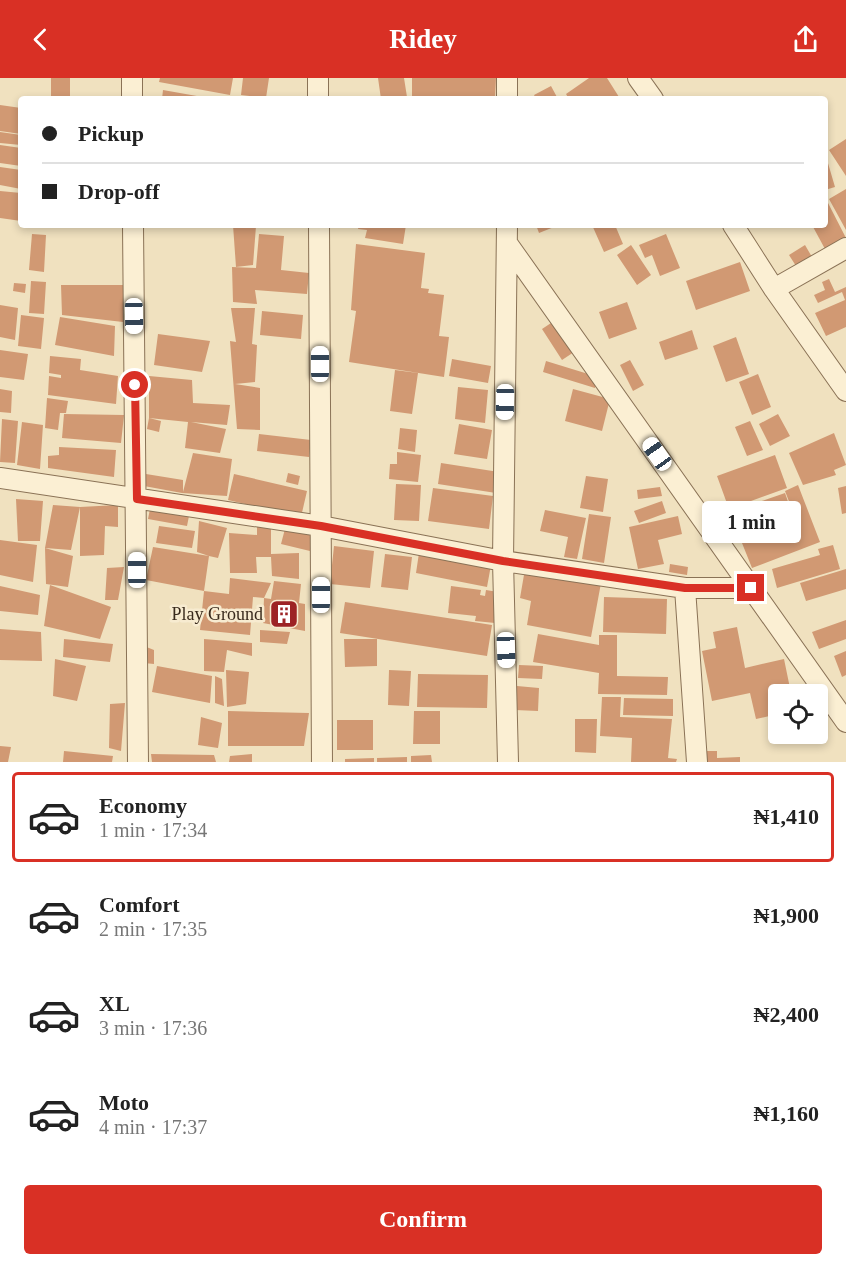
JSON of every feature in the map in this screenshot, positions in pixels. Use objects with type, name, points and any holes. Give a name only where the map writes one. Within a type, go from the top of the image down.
[{"type":"street","points":[[132,78],[132,96]]},
{"type":"street","points":[[318,78],[318,96]]},
{"type":"street","points":[[507,78],[507,96]]},
{"type":"street","points":[[638,78],[651,96]]},
{"type":"street","points":[[133,228],[138,762]]},
{"type":"street","points":[[319,228],[322,762]]},
{"type":"street","points":[[735,228],[774,289],[846,391]]},
{"type":"street","points":[[507,234],[503,561],[508,762]]},
{"type":"street","points":[[507,234],[846,722]]},
{"type":"street","points":[[774,289],[846,248]]},
{"type":"street","points":[[0,478],[321,526],[503,561],[685,588],[751,588]]},
{"type":"street","points":[[685,588],[697,762]]},
{"type":"building","points":[[51,78],[70,78],[70,96],[51,96]]},
{"type":"building","points":[[160,78],[233,78],[230,95],[159,82]]},
{"type":"building","points":[[243,78],[269,78],[266,96],[241,95]]},
{"type":"building","points":[[378,78],[404,78],[407,96],[381,96]]},
{"type":"building","points":[[412,78],[496,78],[495,96],[412,96]]},
{"type":"building","points":[[589,78],[607,78],[618,96],[567,96],[566,94]]},
{"type":"building","points":[[551,86],[556,96],[534,96]]},
{"type":"building","points":[[163,90],[197,96],[162,96]]},
{"type":"building","points":[[0,105],[18,108],[18,134],[0,131]]},
{"type":"building","points":[[0,132],[18,135],[18,145],[0,143]]},
{"type":"building","points":[[846,139],[846,176],[829,150]]},
{"type":"building","points":[[0,145],[18,148],[18,166],[0,163]]},
{"type":"building","points":[[828,163],[835,187],[828,189]]},
{"type":"building","points":[[0,167],[18,170],[18,188],[0,185]]},
{"type":"building","points":[[846,189],[846,230],[829,199]]},
{"type":"building","points":[[0,191],[18,193],[18,221],[0,218]]},
{"type":"building","points":[[828,203],[846,238],[825,249],[814,228],[828,228]]},
{"type":"building","points":[[233,228],[256,228],[253,265],[236,267]]},
{"type":"building","points":[[406,228],[403,244],[365,238],[367,230],[358,229]]},
{"type":"building","points":[[537,228],[552,228],[539,233]]},
{"type":"building","points":[[593,228],[616,228],[623,244],[604,252]]},
{"type":"building","points":[[32,234],[46,235],[44,272],[29,270]]},
{"type":"building","points":[[259,234],[284,236],[281,270],[309,273],[307,294],[255,290],[257,304],[233,302],[232,267],[256,268]]},
{"type":"building","points":[[666,234],[680,268],[660,276],[652,255],[645,258],[639,245]]},
{"type":"building","points":[[356,244],[425,253],[421,288],[429,289],[428,293],[444,295],[439,336],[449,337],[444,377],[349,362],[356,311],[351,310]]},
{"type":"building","points":[[631,245],[651,275],[637,285],[617,255]]},
{"type":"building","points":[[805,245],[812,257],[796,266],[789,255]]},
{"type":"building","points":[[740,262],[750,291],[696,310],[686,281]]},
{"type":"building","points":[[829,279],[835,292],[846,287],[846,327],[826,336],[815,313],[845,300],[842,292],[818,303],[814,295],[825,290],[822,282]]},
{"type":"building","points":[[31,281],[46,282],[44,314],[29,313]]},
{"type":"building","points":[[14,283],[26,284],[25,293],[13,291]]},
{"type":"building","points":[[61,285],[123,285],[123,322],[62,315]]},
{"type":"building","points":[[627,302],[637,329],[609,339],[599,312]]},
{"type":"building","points":[[0,305],[18,308],[15,340],[0,337]]},
{"type":"building","points":[[231,308],[255,308],[252,344],[257,345],[255,382],[235,384],[260,388],[260,430],[237,429],[230,341],[236,342]]},
{"type":"building","points":[[262,311],[303,315],[301,339],[260,335]]},
{"type":"building","points":[[21,315],[44,318],[41,349],[18,346]]},
{"type":"building","points":[[60,317],[115,326],[114,356],[55,345]]},
{"type":"building","points":[[557,319],[577,350],[562,360],[542,329]]},
{"type":"building","points":[[692,330],[698,349],[665,360],[659,342]]},
{"type":"building","points":[[158,334],[210,341],[202,372],[154,365]]},
{"type":"building","points":[[736,337],[749,374],[726,382],[713,346]]},
{"type":"building","points":[[0,350],[28,354],[24,380],[0,377]]},
{"type":"building","points":[[50,356],[81,359],[80,370],[118,376],[116,404],[48,395],[49,376],[61,378],[61,375],[49,373]]},
{"type":"building","points":[[452,359],[491,366],[488,383],[449,376]]},
{"type":"building","points":[[630,360],[644,385],[633,391],[620,365]]},
{"type":"building","points":[[546,361],[598,377],[595,388],[543,372]]},
{"type":"building","points":[[395,370],[418,373],[412,414],[390,411]]},
{"type":"building","points":[[758,374],[771,407],[752,415],[739,382]]},
{"type":"building","points":[[149,376],[192,380],[193,403],[230,405],[227,425],[191,422],[226,429],[220,453],[185,448],[188,422],[149,418]]},
{"type":"building","points":[[458,387],[488,390],[485,423],[455,419]]},
{"type":"building","points":[[0,389],[12,391],[11,413],[0,412]]},
{"type":"building","points":[[573,389],[610,399],[602,431],[565,421]]},
{"type":"building","points":[[47,398],[68,401],[66,413],[60,413],[58,430],[45,428]]},
{"type":"building","points":[[64,414],[124,415],[121,443],[62,438]]},
{"type":"building","points":[[778,414],[790,436],[770,446],[759,424]]},
{"type":"building","points":[[149,418],[161,421],[159,432],[147,429]]},
{"type":"building","points":[[2,419],[18,421],[15,463],[0,462]]},
{"type":"building","points":[[750,421],[763,450],[747,456],[735,427]]},
{"type":"building","points":[[22,422],[43,425],[40,469],[17,465]]},
{"type":"building","points":[[459,424],[492,430],[487,459],[454,454]]},
{"type":"building","points":[[400,428],[417,430],[415,452],[398,449]]},
{"type":"building","points":[[834,433],[846,465],[834,470],[836,475],[803,485],[789,453]]},
{"type":"building","points":[[259,434],[311,440],[309,457],[257,451]]},
{"type":"building","points":[[59,447],[116,450],[114,477],[48,468],[48,456],[59,455]]},
{"type":"building","points":[[397,452],[421,455],[418,482],[389,479],[390,464],[397,464]]},
{"type":"building","points":[[193,453],[232,459],[227,496],[182,493],[144,486],[146,474],[183,480],[183,492]]},
{"type":"building","points":[[775,455],[787,488],[729,509],[717,476]]},
{"type":"building","points":[[441,463],[499,472],[496,493],[438,484]]},
{"type":"building","points":[[288,473],[300,476],[298,485],[286,482]]},
{"type":"building","points":[[234,474],[307,491],[301,517],[228,500]]},
{"type":"building","points":[[586,476],[608,479],[603,512],[580,508]]},
{"type":"building","points":[[396,484],[421,485],[419,521],[394,520]]},
{"type":"building","points":[[798,485],[820,542],[752,568],[740,538],[795,517],[785,491]]},
{"type":"building","points":[[846,486],[846,513],[842,514],[838,488]]},
{"type":"building","points":[[660,487],[662,496],[638,499],[637,490]]},
{"type":"building","points":[[433,488],[493,496],[489,529],[428,521]]},
{"type":"building","points":[[785,493],[792,513],[735,533],[728,513]]},
{"type":"building","points":[[16,499],[43,501],[40,541],[18,541]]},
{"type":"building","points":[[662,501],[666,513],[639,523],[634,511]]},
{"type":"building","points":[[53,505],[80,507],[71,550],[45,548]]},
{"type":"building","points":[[118,505],[118,527],[105,526],[104,555],[80,556],[80,507]]},
{"type":"building","points":[[150,509],[189,516],[187,526],[148,519]]},
{"type":"building","points":[[545,510],[586,518],[577,559],[564,557],[568,537],[540,531]]},
{"type":"building","points":[[589,514],[611,517],[604,563],[582,559]]},
{"type":"building","points":[[678,516],[682,534],[658,540],[664,564],[638,569],[629,527]]},
{"type":"building","points":[[199,521],[227,528],[218,558],[197,552]]},
{"type":"building","points":[[257,523],[271,523],[271,554],[299,553],[299,579],[272,576],[271,557],[256,557],[257,573],[230,573],[229,533],[257,535]]},
{"type":"building","points":[[286,525],[315,532],[310,551],[281,544]]},
{"type":"building","points":[[159,526],[195,531],[192,548],[156,543]]},
{"type":"building","points":[[0,540],[37,545],[33,582],[0,575]]},
{"type":"building","points":[[833,545],[840,569],[777,588],[772,569],[820,555],[818,549]]},
{"type":"building","points":[[334,546],[374,551],[370,588],[330,584]]},
{"type":"building","points":[[153,547],[209,556],[204,591],[146,580]]},
{"type":"building","points":[[45,548],[73,556],[68,587],[46,584]]},
{"type":"building","points":[[419,553],[491,565],[487,587],[416,573]]},
{"type":"building","points":[[385,554],[412,557],[408,590],[381,587]]},
{"type":"building","points":[[670,564],[688,567],[687,575],[669,572]]},
{"type":"building","points":[[124,567],[118,600],[105,600],[107,568]]},
{"type":"building","points":[[525,569],[601,583],[591,637],[527,625],[531,601],[520,598]]},
{"type":"building","points":[[846,569],[846,589],[806,601],[800,583]]},
{"type":"building","points":[[230,578],[271,583],[264,598],[253,597],[250,635],[200,630],[204,591],[229,594]]},
{"type":"building","name":"Play Ground","points":[[274,581],[301,584],[299,603],[305,604],[305,631],[263,623],[264,598],[271,599]]},
{"type":"building","points":[[50,585],[111,607],[100,639],[44,626]]},
{"type":"building","points":[[0,586],[40,595],[38,615],[0,611]]},
{"type":"building","points":[[451,586],[481,590],[480,595],[485,596],[486,590],[498,592],[495,623],[475,621],[476,616],[448,613]]},
{"type":"building","points":[[604,597],[667,599],[666,634],[603,632]]},
{"type":"building","points":[[345,602],[492,625],[487,656],[340,633]]},
{"type":"building","points":[[846,620],[846,639],[819,649],[812,632]]},
{"type":"building","points":[[737,627],[745,668],[784,659],[789,684],[768,684],[768,716],[756,719],[750,693],[712,701],[702,651],[716,648],[713,632]]},
{"type":"building","points":[[0,629],[41,632],[42,661],[0,660]]},
{"type":"building","points":[[260,630],[290,632],[287,644],[260,642]]},
{"type":"building","points":[[538,634],[599,645],[599,635],[617,635],[617,676],[668,677],[667,695],[598,694],[599,673],[533,662]]},
{"type":"building","points":[[64,639],[113,644],[110,662],[63,657]]},
{"type":"building","points":[[204,639],[252,643],[252,656],[227,650],[224,672],[204,671]]},
{"type":"building","points":[[344,639],[377,639],[377,666],[345,667]]},
{"type":"building","points":[[144,646],[154,650],[154,664],[144,663]]},
{"type":"building","points":[[846,651],[846,675],[842,677],[834,656]]},
{"type":"building","points":[[55,659],[86,666],[77,701],[53,696]]},
{"type":"building","points":[[519,665],[543,666],[542,679],[518,678]]},
{"type":"building","points":[[157,666],[212,676],[210,703],[152,692]]},
{"type":"building","points":[[226,670],[249,672],[246,704],[227,707]]},
{"type":"building","points":[[389,670],[411,671],[409,706],[388,705]]},
{"type":"building","points":[[418,674],[488,675],[487,708],[417,707]]},
{"type":"building","points":[[215,676],[222,679],[224,706],[215,703]]},
{"type":"building","points":[[517,686],[539,688],[538,711],[515,710]]},
{"type":"building","points":[[602,697],[621,697],[620,717],[672,719],[668,758],[677,759],[676,762],[631,762],[632,738],[600,736]]},
{"type":"building","points":[[624,698],[673,699],[673,716],[623,715]]},
{"type":"building","points":[[125,703],[121,751],[109,748],[110,704]]},
{"type":"building","points":[[228,711],[309,713],[304,746],[228,746]]},
{"type":"building","points":[[414,711],[440,711],[440,744],[413,744]]},
{"type":"building","points":[[201,717],[222,723],[218,748],[198,745]]},
{"type":"building","points":[[575,719],[597,719],[596,753],[575,752]]},
{"type":"building","points":[[337,720],[373,720],[373,750],[337,750]]},
{"type":"building","points":[[0,746],[11,747],[8,762],[0,762]]},
{"type":"building","points":[[64,751],[113,756],[112,762],[63,762]]},
{"type":"building","points":[[704,751],[717,751],[717,758],[740,757],[740,762],[705,762]]},
{"type":"building","points":[[151,754],[214,755],[216,762],[152,762]]},
{"type":"building","points":[[252,754],[252,762],[229,762],[230,756]]},
{"type":"building","points":[[431,755],[432,762],[411,762],[411,756]]},
{"type":"building","points":[[407,757],[407,762],[377,762],[377,758]]},
{"type":"building","points":[[374,758],[374,762],[345,762],[345,759]]},
{"type":"place","name":"Play Ground","points":[[284,614]]},
{"type":"route","points":[[135,385],[137,499],[321,526],[503,561],[685,588],[751,588]]}]
